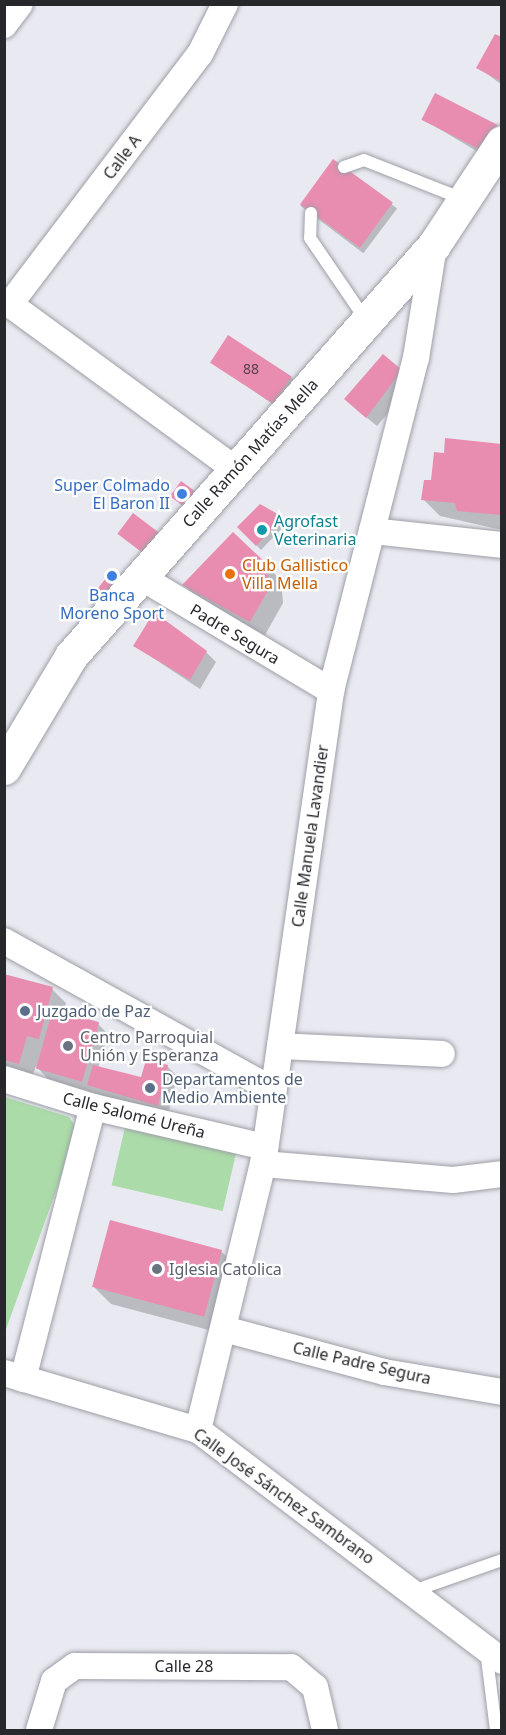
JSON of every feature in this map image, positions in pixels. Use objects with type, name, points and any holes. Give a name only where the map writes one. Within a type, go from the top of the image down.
[{"type":"main road","name":"Calle Ramón Matías Mella","points":[[4,768],[71,656],[139,576],[434,245],[501,142]]},
{"type":"street","points":[[4,25],[20,4]]},
{"type":"street","name":"Calle A","points":[[7,302],[200,54],[225,4]]},
{"type":"street","name":"Calle Manuela Lavandier","points":[[198,1430],[264,1156],[331,691],[416,358],[434,245]]},
{"type":"street","points":[[7,302],[236,469]]},
{"type":"street","points":[[372,531],[501,545]]},
{"type":"street","name":"Padre Segura","points":[[139,576],[331,691]]},
{"type":"street","points":[[4,941],[273,1090]]},
{"type":"street","points":[[280,1046],[442,1054]]},
{"type":"street","name":"Calle Salomé Ureña","points":[[4,1079],[264,1156],[453,1180],[501,1173]]},
{"type":"street","points":[[14,1376],[93,1107]]},
{"type":"street","name":"Calle Padre Segura","points":[[224,1329],[384,1372],[501,1392]]},
{"type":"street","name":"Calle José Sánchez Sambrano","points":[[14,1376],[198,1430],[413,1591],[494,1655]]},
{"type":"street","name":"Calle 28","points":[[39,1731],[54,1681],[75,1666],[291,1667],[305,1674],[315,1687],[324,1731]]},
{"type":"lane","points":[[344,167],[364,160],[465,200]]},
{"type":"lane","points":[[311,213],[310,238],[367,321]]},
{"type":"lane","points":[[413,1591],[501,1560]]},
{"type":"lane","points":[[494,1655],[487,1690],[496,1731]]},
{"type":"green space","points":[[5,1097],[69,1117],[78,1130],[5,1332]]},
{"type":"green space","points":[[126,1123],[237,1149],[223,1211],[112,1185]]},
{"type":"building","points":[[495,34],[502,37],[502,82],[476,68]]},
{"type":"building","points":[[435,93],[497,125],[484,152],[421,120]]},
{"type":"building","points":[[333,159],[393,202],[360,248],[300,204]]},
{"type":"building","points":[[228,335],[292,376],[274,404],[210,363]]},
{"type":"building","points":[[383,354],[402,370],[366,418],[344,399]]},
{"type":"building","points":[[445,438],[502,444],[502,515],[457,511],[455,503],[421,500],[424,480],[431,480],[434,452],[444,453]]},
{"type":"building","name":"Super Colmado El Baron II","points":[[181,481],[196,492],[185,508],[170,496]]},
{"type":"building","name":"Agrofast Veterinaria","points":[[260,504],[283,517],[256,546],[237,527]]},
{"type":"building","points":[[133,513],[160,533],[145,554],[117,534]]},
{"type":"building","name":"Club Gallistico Villa Mella","points":[[233,532],[267,564],[269,589],[250,622],[182,585]]},
{"type":"building","points":[[111,572],[121,580],[105,600],[95,592]]},
{"type":"building","points":[[154,612],[207,651],[190,680],[133,646]]},
{"type":"building","name":"Juzgado de Paz","points":[[4,974],[53,987],[39,1039],[27,1036],[19,1064],[4,1060]]},
{"type":"building","name":"Centro Parroquial Unión y Esperanza","points":[[53,1009],[99,1022],[82,1082],[36,1069]]},
{"type":"building","points":[[146,1060],[168,1065],[158,1106],[87,1085],[93,1065],[141,1077]]},
{"type":"building","name":"Iglesia Catolica","points":[[110,1220],[222,1250],[204,1317],[92,1287]]},
{"type":"place","name":"Super Colmado El Baron II","points":[[182,494]]},
{"type":"place","name":"Agrofast Veterinaria","points":[[262,530]]},
{"type":"place","name":"Club Gallistico Villa Mella","points":[[230,574]]},
{"type":"place","name":"Banca Moreno Sport","points":[[112,576]]},
{"type":"place","name":"Juzgado de Paz","points":[[25,1011]]},
{"type":"place","name":"Centro Parroquial Unión y Esperanza","points":[[68,1046]]},
{"type":"place","name":"Departamentos de Medio Ambiente","points":[[150,1088]]},
{"type":"place","name":"Iglesia Catolica","points":[[157,1269]]}]
